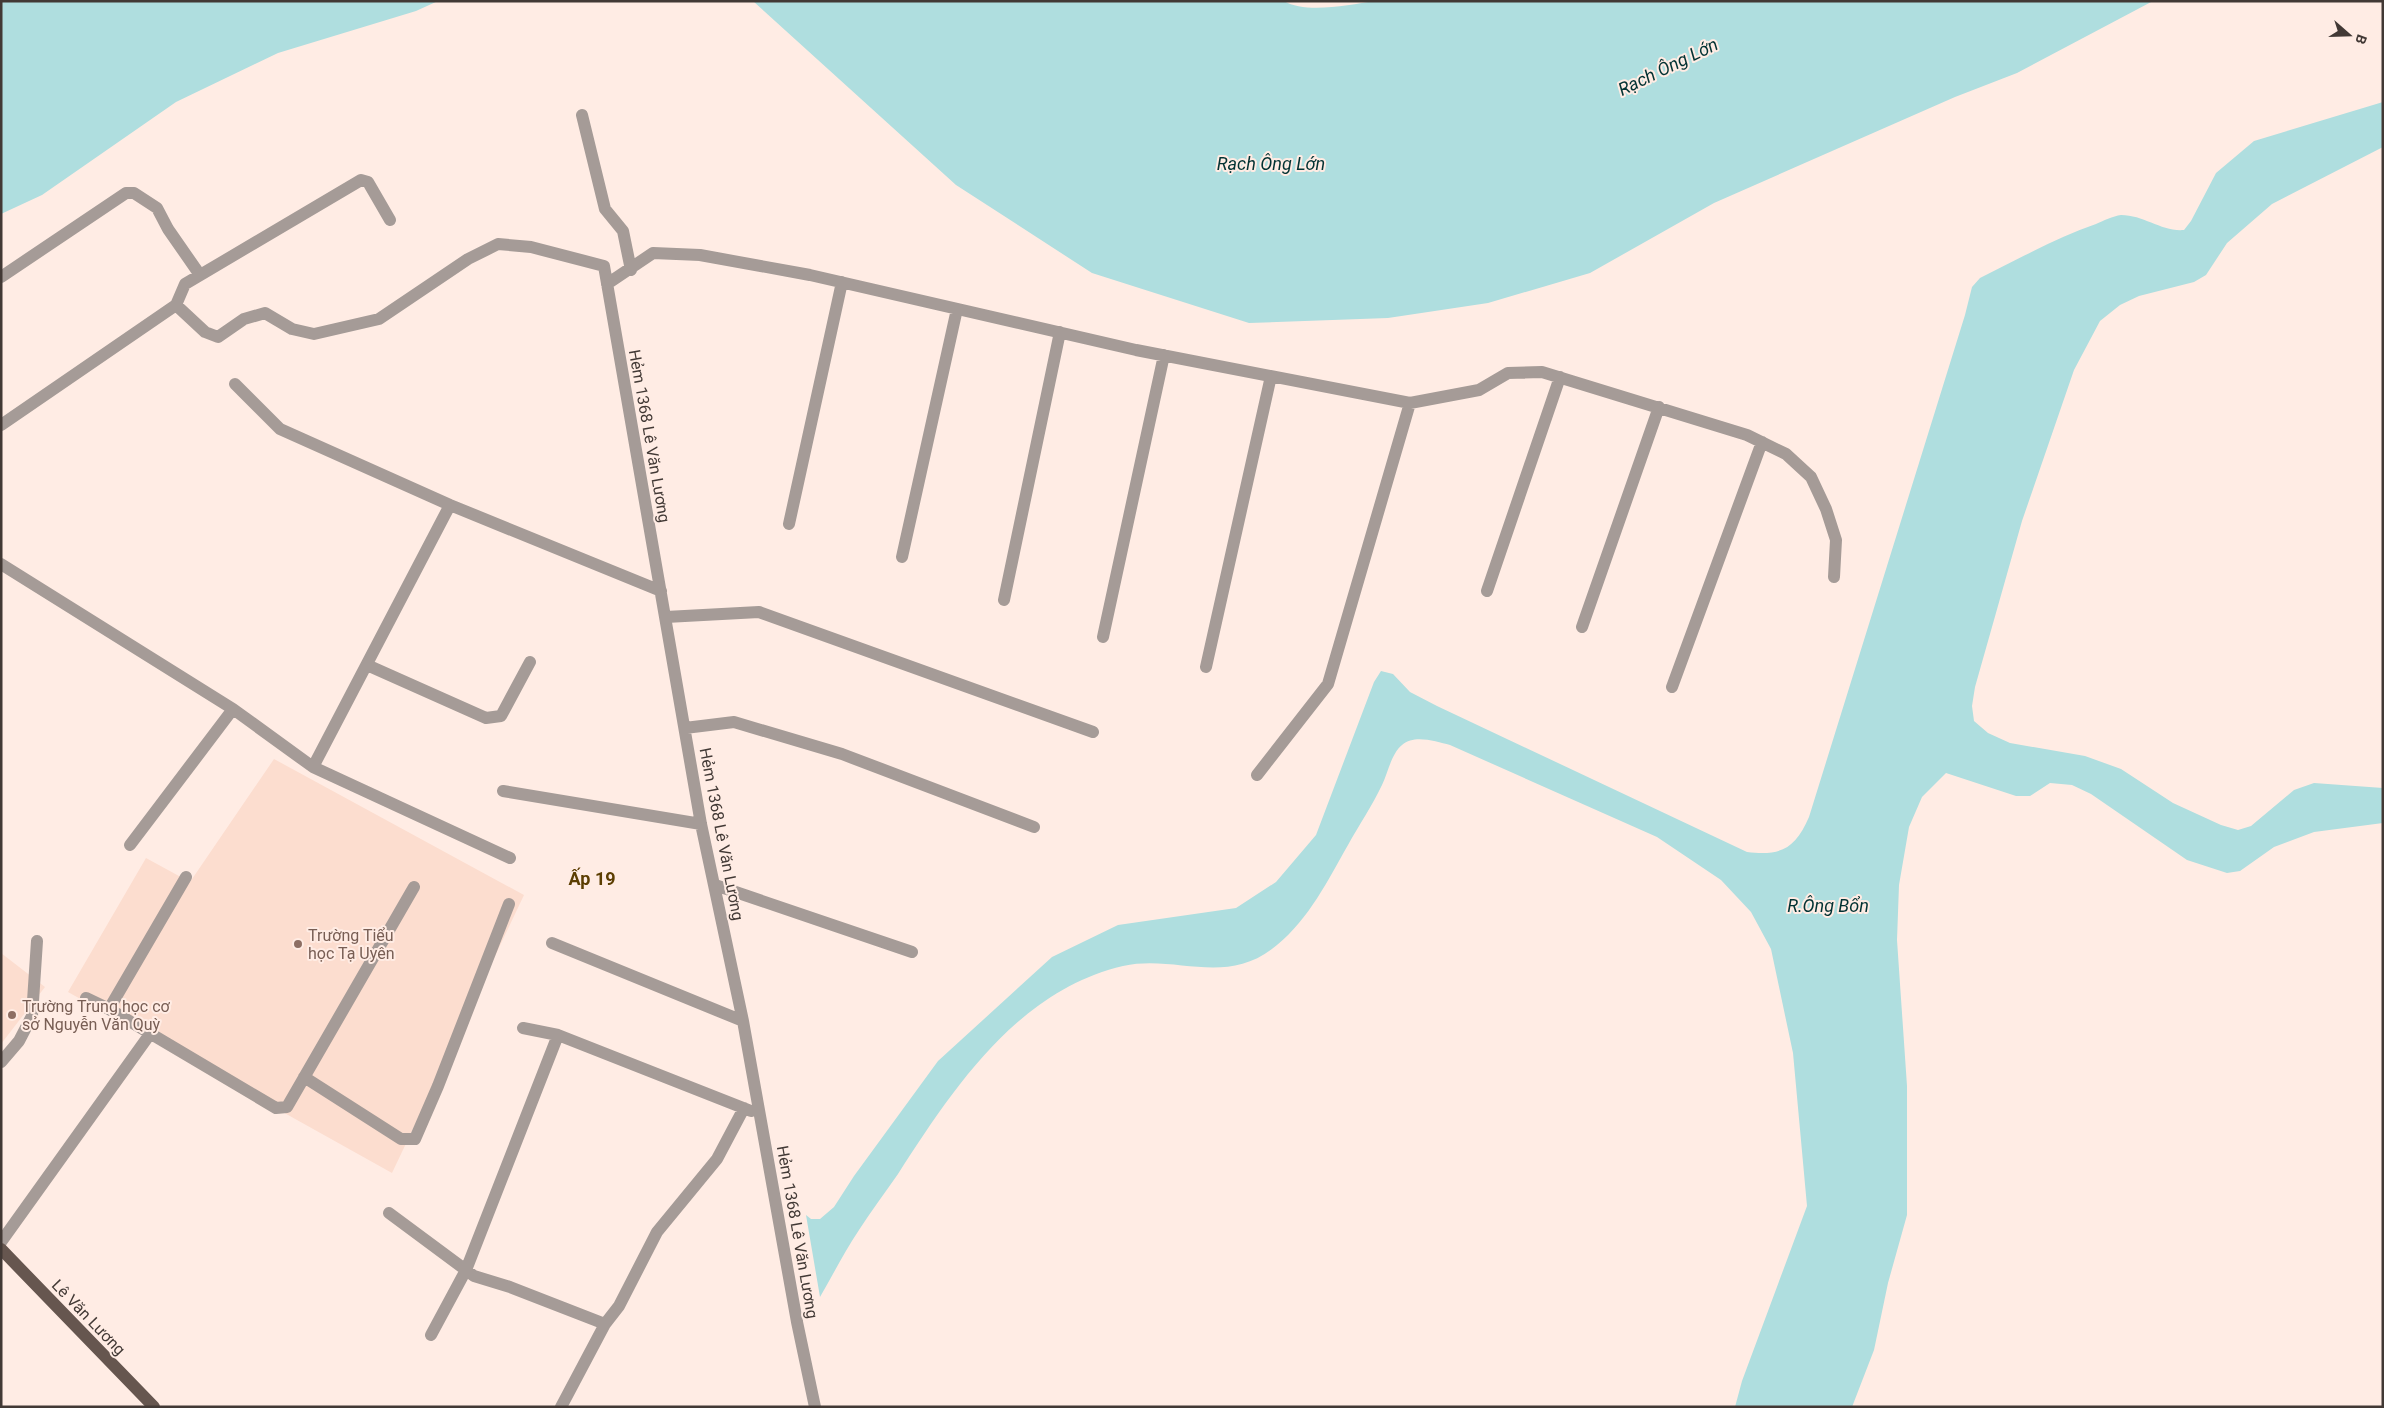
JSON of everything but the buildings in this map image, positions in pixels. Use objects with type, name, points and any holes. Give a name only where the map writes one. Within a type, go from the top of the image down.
[{"type":"main road","name":"Lê Văn Lương","points":[[1,1249],[154,1407]]},
{"type":"street","points":[[582,115],[605,209],[623,231],[631,270]]},
{"type":"street","points":[[1,425],[176,305],[185,284],[361,180],[368,182],[390,220]]},
{"type":"street","points":[[1,277],[126,193],[134,193],[157,208],[168,229],[200,275]]},
{"type":"street","name":"Hẻm 1368 Lê Văn Lương","points":[[176,305],[205,332],[218,337],[244,319],[264,313],[292,330],[314,334],[379,320],[468,260],[498,244],[531,247],[604,266],[701,824],[743,1021],[797,1322],[815,1407]]},
{"type":"street","points":[[607,284],[631,270],[653,253],[700,255],[842,282],[1164,355],[1410,404],[1479,390],[1508,373],[1542,372],[1748,435],[1786,454],[1811,477],[1826,508],[1836,540],[1834,577]]},
{"type":"street","points":[[790,524],[842,282]]},
{"type":"street","points":[[902,557],[957,308]]},
{"type":"street","points":[[1004,600],[1060,332]]},
{"type":"street","points":[[1103,637],[1164,355]]},
{"type":"street","points":[[1206,667],[1271,376]]},
{"type":"street","points":[[1487,591],[1560,377]]},
{"type":"street","points":[[236,384],[280,429],[450,505],[661,591]]},
{"type":"street","points":[[1257,776],[1328,684],[1410,404]]},
{"type":"street","points":[[1582,627],[1659,407]]},
{"type":"street","points":[[1672,687],[1762,442]]},
{"type":"street","points":[[313,767],[450,505]]},
{"type":"street","points":[[1,564],[233,710],[313,767],[510,858]]},
{"type":"street","points":[[666,618],[759,612],[1093,732]]},
{"type":"street","points":[[367,665],[486,718],[501,716],[530,662]]},
{"type":"street","points":[[130,845],[233,710]]},
{"type":"street","points":[[685,728],[734,722],[842,754],[1034,826]]},
{"type":"street","points":[[503,791],[701,824]]},
{"type":"street","points":[[109,1009],[186,877]]},
{"type":"street","points":[[715,885],[912,952]]},
{"type":"street","points":[[86,998],[109,1009],[276,1108],[287,1107],[414,887]]},
{"type":"street","points":[[304,1077],[401,1139],[415,1139],[438,1086],[509,904]]},
{"type":"street","points":[[1,1062],[20,1041],[32,1016],[37,941]]},
{"type":"street","points":[[552,943],[743,1021]]},
{"type":"street","points":[[523,1028],[558,1036],[760,1114]]},
{"type":"street","points":[[1,1242],[150,1034]]},
{"type":"street","points":[[431,1334],[466,1270],[558,1036]]},
{"type":"street","points":[[561,1407],[605,1324],[619,1306],[656,1232],[717,1159],[744,1108]]},
{"type":"street","points":[[389,1213],[474,1276],[510,1287],[605,1324]]},
{"type":"shaded area","name":"Trường Tiểu học Tạ Uyên","points":[[274,759],[524,895],[392,1173],[68,992],[146,858],[190,882]]},
{"type":"shaded area","name":"Trường Trung học cơ sở Nguyễn Văn Quỳ","points":[[1,953],[45,987],[1,1044]]},
{"type":"water","points":[[1,1],[438,1],[416,11],[278,53],[176,102],[42,195],[1,214]]},
{"type":"water","name":"Rạch Ông Lớn","points":[[753,1],[1284,1],[1293,5],[1315,8],[1374,1],[2153,1],[2017,73],[1955,97],[1714,203],[1590,273],[1488,303],[1388,318],[1249,323],[1092,273],[956,185]]},
{"type":"water","name":"R.Ông Bổn","points":[[2383,102],[2383,147],[2272,204],[2227,243],[2206,275],[2194,282],[2139,296],[2120,305],[2100,321],[2074,370],[2022,521],[1975,687],[1972,706],[1974,721],[1988,733],[2010,743],[2085,756],[2121,769],[2173,803],[2221,825],[2238,830],[2251,826],[2294,790],[2314,783],[2383,788],[2383,823],[2314,832],[2274,847],[2240,871],[2227,873],[2187,860],[2091,794],[2072,785],[2050,783],[2030,796],[2016,796],[1946,773],[1922,797],[1909,827],[1899,885],[1897,940],[1907,1086],[1907,1215],[1888,1283],[1874,1350],[1852,1407],[1735,1407],[1742,1381],[1807,1206],[1793,1053],[1771,949],[1751,912],[1721,880],[1657,837],[1450,745],[1419,739],[1407,742],[1398,749],[1392,758],[1378,793],[1325,885],[1299,923],[1277,945],[1258,958],[1239,965],[1201,967],[1143,963],[1123,966],[1085,979],[1051,997],[1020,1020],[965,1077],[941,1109],[868,1216],[843,1255],[820,1297],[806,1215],[811,1219],[820,1219],[834,1207],[854,1176],[938,1061],[1052,957],[1118,925],[1236,908],[1276,882],[1316,835],[1374,682],[1381,671],[1393,674],[1410,692],[1437,706],[1747,852],[1769,853],[1786,848],[1798,837],[1809,817],[1965,315],[1972,287],[1980,278],[2037,249],[2115,216],[2129,216],[2168,228],[2184,230],[2191,221],[2216,173],[2254,141]]},
{"type":"place","name":"Trường Tiểu học Tạ Uyên","points":[[298,944]]},
{"type":"place","name":"Trường Trung học cơ sở Nguyễn Văn Quỳ","points":[[12,1015]]},
{"type":"district","name":"Ấp 19","points":[[592,879]]}]
